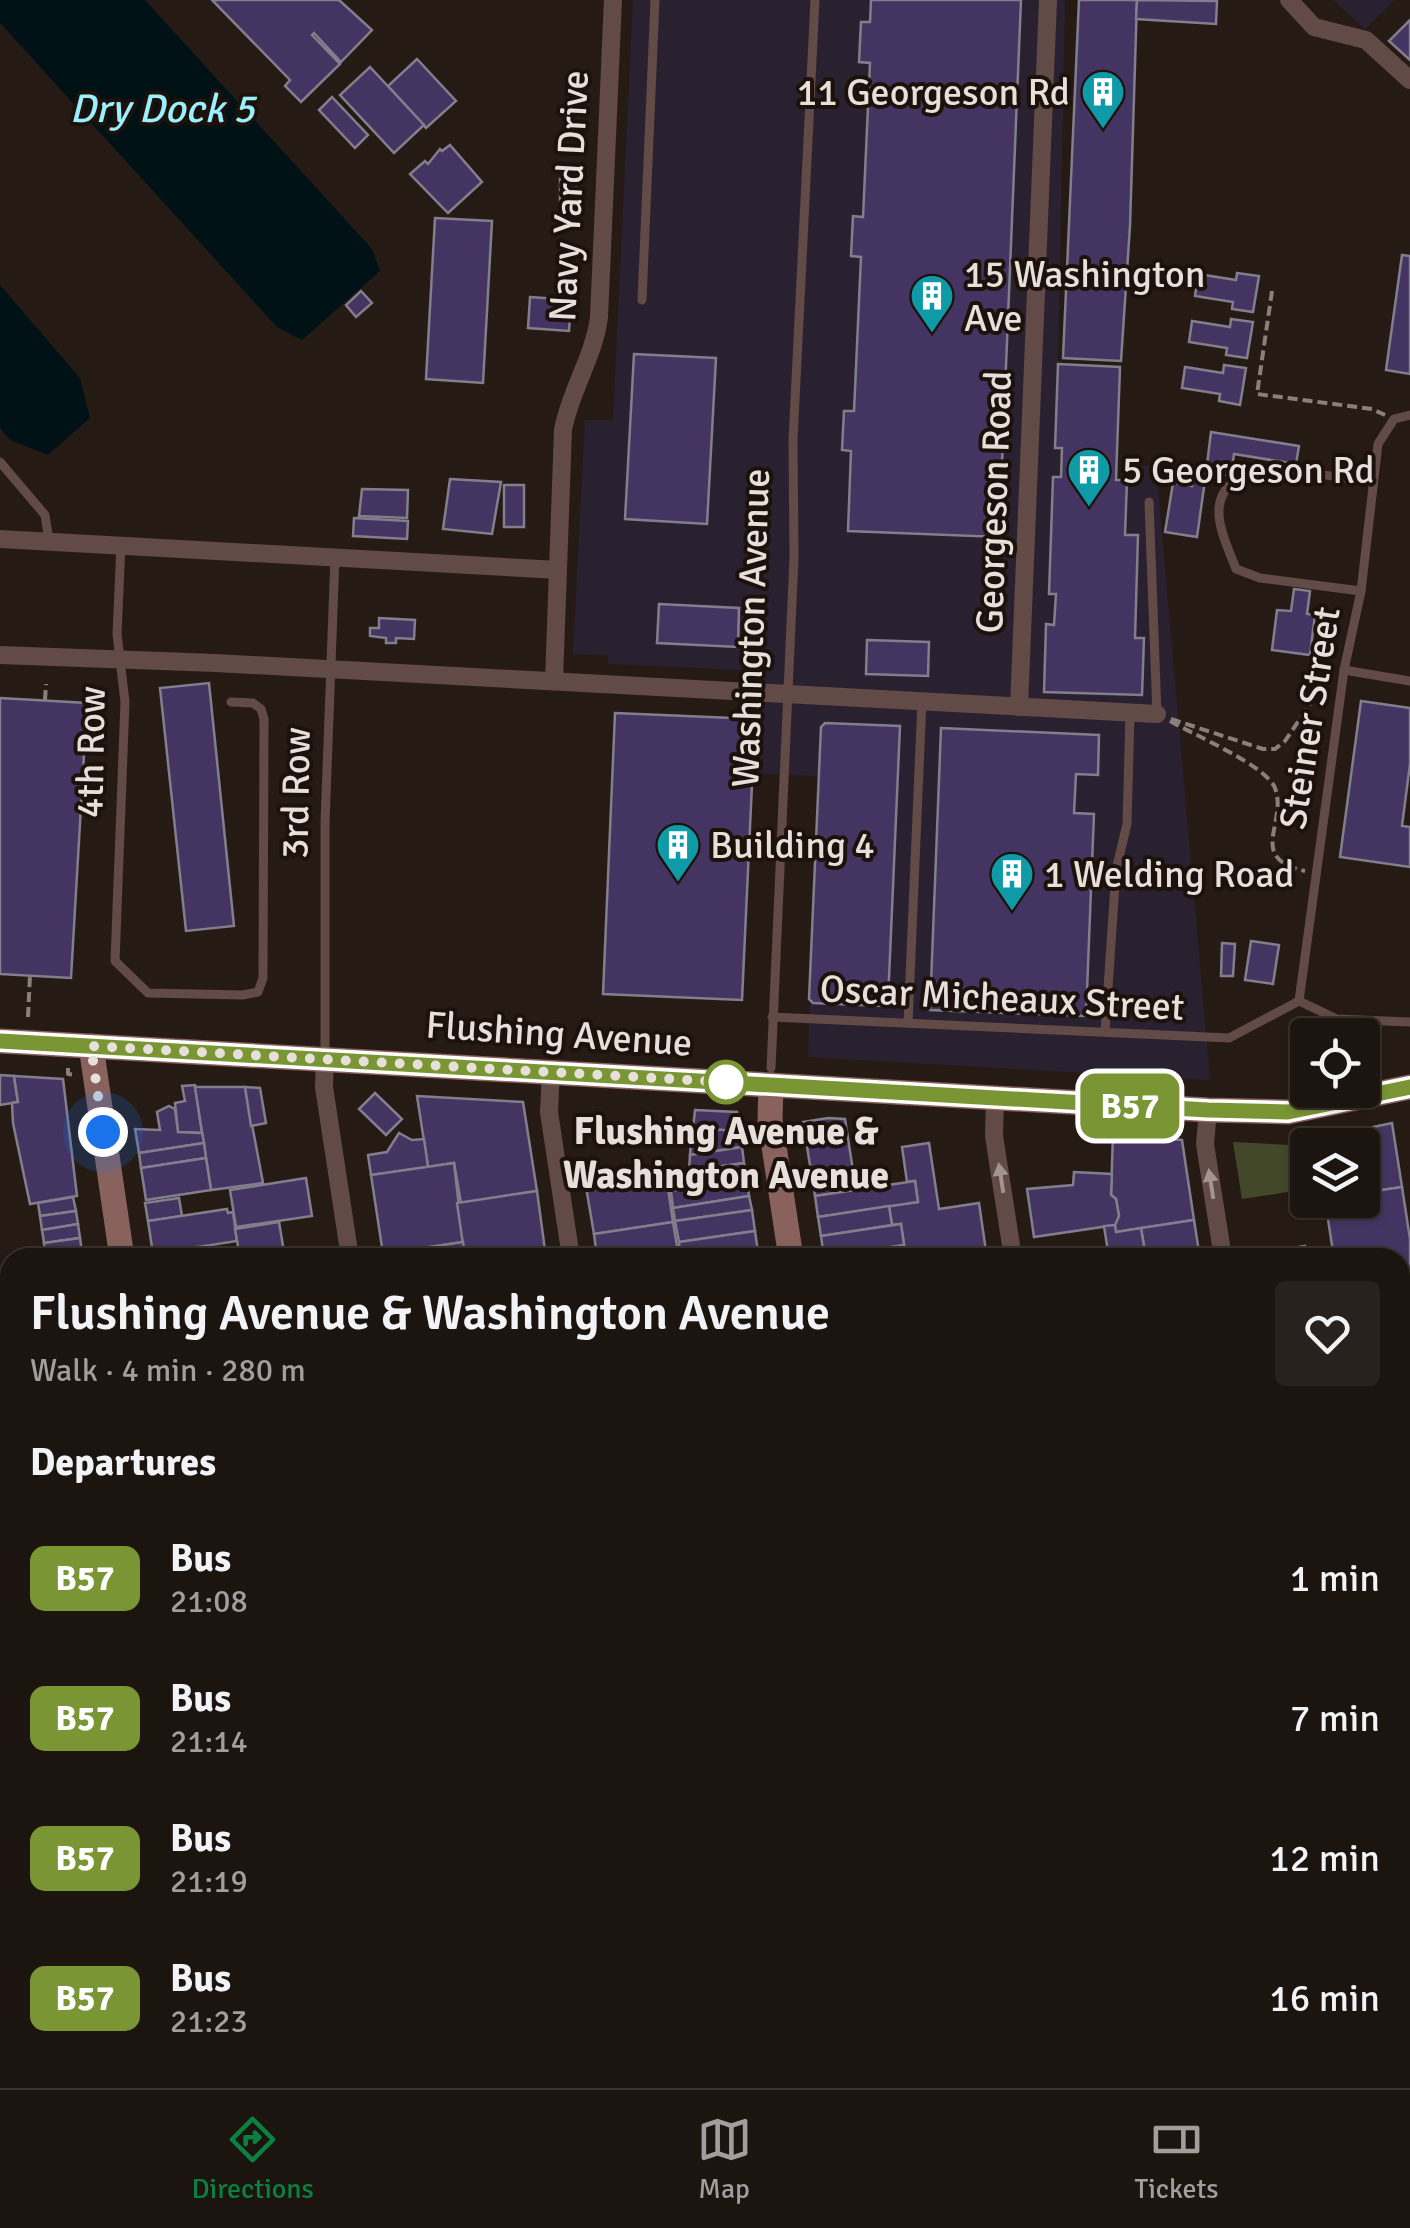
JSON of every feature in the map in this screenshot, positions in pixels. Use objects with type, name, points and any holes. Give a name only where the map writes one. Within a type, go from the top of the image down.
[{"type":"main road","name":"Flushing Avenue","points":[[0,1041],[551,1070],[771,1076],[995,1098],[1208,1110],[1288,1112],[1410,1087]]},
{"type":"main road","points":[[91,1046],[121,1248]]},
{"type":"main road","name":"Washington Avenue","points":[[771,1076],[770,1120],[789,1248]]},
{"type":"street","name":"Navy Yard Drive","points":[[554,682],[563,430],[598,323],[613,0]]},
{"type":"street","name":"Georgeson Road","points":[[1019,707],[1048,0]]},
{"type":"street","points":[[1289,0],[1314,26],[1366,40],[1410,80]]},
{"type":"street","points":[[0,538],[558,570]]},
{"type":"street","points":[[0,656],[147,660],[1156,714]]},
{"type":"street","points":[[325,1058],[324,1086],[348,1248]]},
{"type":"street","points":[[551,1070],[549,1112],[569,1248]]},
{"type":"street","points":[[995,1098],[994,1136],[1011,1248]]},
{"type":"street","points":[[1208,1110],[1205,1144],[1221,1248]]},
{"type":"lane","points":[[642,300],[656,0]]},
{"type":"lane","name":"Washington Avenue","points":[[771,1076],[794,558],[793,440],[814,0]]},
{"type":"lane","points":[[1394,419],[1410,415]]},
{"type":"lane","name":"Steiner Street","points":[[1299,1001],[1344,670],[1361,591],[1378,444],[1394,419]]},
{"type":"lane","points":[[0,462],[45,515],[49,541]]},
{"type":"lane","points":[[1361,591],[1260,578],[1236,569],[1224,538],[1219,504],[1228,487],[1243,474],[1264,470],[1372,482]]},
{"type":"lane","points":[[1148,502],[1156,714]]},
{"type":"lane","name":"4th Row","points":[[122,545],[117,634],[126,702],[115,962],[148,993],[243,995],[258,992],[263,978],[264,719],[262,709],[252,703],[231,702]]},
{"type":"lane","name":"3rd Row","points":[[325,1058],[329,670],[335,558]]},
{"type":"lane","points":[[1344,670],[1410,681]]},
{"type":"lane","points":[[908,1023],[922,702]]},
{"type":"lane","points":[[1104,1032],[1116,870],[1127,824],[1130,712]]},
{"type":"lane","points":[[1299,1001],[1337,1020],[1410,1022]]},
{"type":"lane","name":"Oscar Micheaux Street","points":[[772,1018],[1228,1038],[1299,1001]]},
{"type":"path","points":[[1272,291],[1257,394],[1372,409],[1394,419]]},
{"type":"path","points":[[1156,714],[1263,750],[1275,749],[1285,741],[1334,670],[1344,670]]},
{"type":"path","points":[[46,684],[46,700]]},
{"type":"path","points":[[1156,714],[1260,771],[1275,784],[1278,803],[1273,852],[1286,867],[1316,874]]},
{"type":"path","points":[[28,1018],[30,975]]},
{"type":"path","points":[[68,1068],[68,1074],[76,1075]]},
{"type":"shaded area","points":[[633,0],[1065,0],[1058,364],[1120,367],[1116,480],[1138,482],[1141,466],[1156,466],[1210,1080],[808,1057],[818,776],[753,773],[755,720],[746,719],[747,670],[608,664],[608,655],[573,654],[585,420],[613,420]]},
{"type":"shaded area","points":[[1333,0],[1395,0],[1365,29]]},
{"type":"green space","points":[[1233,1142],[1290,1145],[1290,1192],[1242,1199]]},
{"type":"water","name":"Dry Dock 5","points":[[0,0],[145,0],[372,249],[380,271],[302,340],[277,327],[0,23]]},
{"type":"water","points":[[0,285],[80,378],[90,418],[48,455],[10,440],[0,428]]},
{"type":"building","points":[[212,0],[339,0],[372,30],[341,62],[312,35],[340,64],[301,102],[285,86],[290,80]]},
{"type":"building","name":"15 Washington Ave","points":[[871,0],[1021,0],[999,537],[848,531],[851,451],[842,450],[844,411],[854,411],[861,257],[851,256],[853,216],[863,217],[870,63],[859,62],[861,22],[870,22]]},
{"type":"building","name":"11 Georgeson Rd","points":[[1079,0],[1137,0],[1130,226],[1121,361],[1063,358]]},
{"type":"building","points":[[1137,0],[1217,1],[1216,24],[1136,19]]},
{"type":"building","points":[[1410,20],[1410,60],[1389,41]]},
{"type":"building","points":[[417,59],[456,101],[426,128],[388,86]]},
{"type":"building","points":[[370,67],[424,125],[394,153],[340,95]]},
{"type":"building","points":[[332,97],[368,135],[355,148],[319,110]]},
{"type":"building","points":[[450,145],[482,182],[448,213],[410,174]]},
{"type":"building","points":[[560,179],[576,179],[576,203],[560,203]]},
{"type":"building","points":[[435,218],[492,221],[483,383],[426,379]]},
{"type":"building","points":[[1402,255],[1410,256],[1410,374],[1386,370]]},
{"type":"building","points":[[1237,273],[1259,276],[1253,312],[1232,309],[1233,302],[1195,296],[1198,274],[1236,280]]},
{"type":"building","points":[[361,291],[372,303],[356,317],[346,305]]},
{"type":"building","points":[[530,297],[571,300],[569,331],[528,328]]},
{"type":"building","points":[[1231,319],[1253,322],[1247,358],[1226,355],[1227,348],[1189,342],[1192,321],[1230,327]]},
{"type":"building","points":[[634,354],[716,358],[707,524],[625,519]]},
{"type":"building","name":"5 Georgeson Rd","points":[[1058,364],[1120,367],[1116,480],[1127,480],[1125,535],[1138,535],[1135,638],[1144,638],[1142,695],[1044,692],[1046,624],[1054,625],[1056,594],[1049,594],[1053,477],[1061,477],[1062,448],[1055,448]]},
{"type":"building","points":[[1224,365],[1246,368],[1240,405],[1219,401],[1220,394],[1182,388],[1185,367],[1223,373]]},
{"type":"building","points":[[1211,432],[1299,446],[1296,464],[1234,454],[1231,476],[1206,473]]},
{"type":"building","points":[[1194,471],[1206,473],[1197,537],[1165,532],[1173,483],[1192,486]]},
{"type":"building","points":[[450,479],[501,482],[492,534],[443,529]]},
{"type":"building","points":[[504,485],[524,485],[524,527],[504,527]]},
{"type":"building","points":[[362,489],[408,490],[407,518],[359,516]]},
{"type":"building","points":[[354,518],[408,521],[407,539],[353,536]]},
{"type":"building","points":[[1294,589],[1310,591],[1307,614],[1315,615],[1310,655],[1272,650],[1277,610],[1291,611]]},
{"type":"building","points":[[659,604],[739,608],[738,647],[657,643]]},
{"type":"building","points":[[379,618],[415,620],[414,639],[396,638],[396,643],[386,643],[386,638],[370,636],[370,628],[379,628]]},
{"type":"building","points":[[867,640],[929,642],[928,676],[866,674]]},
{"type":"building","points":[[209,683],[234,926],[186,931],[160,688]]},
{"type":"building","points":[[0,698],[87,703],[71,978],[0,974]]},
{"type":"building","points":[[1361,701],[1410,708],[1410,764],[1402,826],[1410,827],[1410,867],[1340,857]]},
{"type":"building","name":"Building 4","points":[[615,713],[755,719],[742,1000],[603,994]]},
{"type":"building","points":[[825,723],[900,726],[888,1001],[883,1006],[813,1003],[809,999],[821,727]]},
{"type":"building","name":"1 Welding Road","points":[[941,728],[1099,735],[1098,775],[1076,774],[1074,813],[1094,814],[1086,1016],[930,1010]]},
{"type":"building","points":[[1251,941],[1279,945],[1273,984],[1245,980]]},
{"type":"building","points":[[1222,943],[1235,944],[1233,976],[1221,976]]},
{"type":"building","points":[[0,1075],[14,1076],[18,1102],[0,1105]]},
{"type":"building","points":[[14,1076],[63,1079],[77,1196],[30,1204],[13,1123],[12,1103],[18,1102]]},
{"type":"building","points":[[195,1085],[202,1133],[178,1132],[175,1103],[185,1101],[182,1086]]},
{"type":"building","points":[[195,1087],[245,1087],[263,1183],[211,1190]]},
{"type":"building","points":[[245,1087],[260,1088],[266,1123],[251,1126]]},
{"type":"building","points":[[375,1093],[402,1119],[386,1135],[359,1109]]},
{"type":"building","points":[[417,1096],[523,1102],[537,1191],[461,1203],[454,1163],[428,1167]]},
{"type":"building","points":[[169,1106],[175,1109],[178,1132],[202,1133],[204,1143],[139,1153],[135,1129],[160,1130],[157,1112]]},
{"type":"building","points":[[695,1110],[737,1112],[740,1131],[693,1129]]},
{"type":"building","points":[[845,1119],[856,1190],[815,1196],[803,1122]]},
{"type":"building","points":[[1392,1123],[1402,1187],[1380,1190],[1380,1128],[1368,1128]]},
{"type":"building","points":[[692,1128],[740,1131],[742,1147],[690,1155]]},
{"type":"building","points":[[399,1133],[412,1140],[424,1139],[428,1167],[371,1175],[368,1155],[387,1152]]},
{"type":"building","points":[[1113,1134],[1182,1140],[1194,1220],[1116,1232],[1114,1221],[1119,1216],[1116,1199],[1111,1195]]},
{"type":"building","points":[[204,1143],[206,1158],[141,1168],[139,1153]]},
{"type":"building","points":[[929,1143],[939,1209],[979,1203],[986,1248],[905,1248],[901,1224],[892,1225],[889,1206],[918,1202],[915,1181],[907,1182],[902,1147]]},
{"type":"building","points":[[742,1147],[744,1163],[689,1171],[690,1155]]},
{"type":"building","points":[[206,1158],[211,1190],[146,1200],[141,1168]]},
{"type":"building","points":[[454,1163],[463,1242],[423,1248],[382,1248],[371,1175]]},
{"type":"building","points":[[744,1163],[747,1179],[688,1188],[689,1171]]},
{"type":"building","points":[[1074,1172],[1112,1174],[1111,1195],[1116,1199],[1119,1216],[1115,1225],[1034,1237],[1027,1189],[1073,1185]]},
{"type":"building","points":[[666,1175],[673,1222],[594,1234],[586,1187]]},
{"type":"building","points":[[306,1178],[312,1216],[236,1227],[230,1190]]},
{"type":"building","points":[[747,1179],[749,1196],[673,1208],[671,1191]]},
{"type":"building","points":[[915,1181],[918,1202],[818,1217],[815,1196]]},
{"type":"building","points":[[1402,1187],[1410,1248],[1332,1248],[1328,1218],[1380,1218],[1380,1190]]},
{"type":"building","points":[[537,1191],[545,1248],[464,1248],[457,1203]]},
{"type":"building","points":[[749,1196],[752,1210],[675,1221],[673,1208]]},
{"type":"building","points":[[73,1197],[76,1211],[40,1216],[38,1203]]},
{"type":"building","points":[[179,1198],[182,1216],[148,1221],[145,1203]]},
{"type":"building","points":[[889,1206],[892,1225],[821,1236],[818,1217]]},
{"type":"building","points":[[227,1209],[228,1213],[233,1212],[237,1241],[192,1248],[152,1248],[148,1221]]},
{"type":"building","points":[[752,1210],[755,1231],[679,1242],[675,1221]]},
{"type":"building","points":[[76,1211],[78,1224],[42,1230],[40,1216]]},
{"type":"building","points":[[1194,1220],[1198,1248],[1144,1248],[1141,1228]]},
{"type":"building","points":[[279,1222],[283,1248],[238,1248],[235,1229]]},
{"type":"building","points":[[673,1222],[677,1248],[596,1248],[594,1234]]},
{"type":"building","points":[[78,1224],[80,1238],[44,1243],[42,1230]]},
{"type":"building","points":[[901,1224],[904,1245],[823,1248],[821,1236]]},
{"type":"building","points":[[1115,1225],[1116,1232],[1141,1228],[1144,1248],[1107,1248],[1104,1226]]},
{"type":"building","points":[[755,1231],[757,1248],[680,1248],[679,1242]]},
{"type":"building","points":[[80,1238],[81,1248],[45,1248],[44,1243]]},
{"type":"building","points":[[463,1242],[464,1248],[423,1248]]},
{"type":"bus line","name":"B57","points":[[0,1041],[1208,1110],[1288,1112],[1410,1087]]},
{"type":"place","name":"11 Georgeson Rd","points":[[1103,130]]},
{"type":"place","name":"15 Washington Ave","points":[[932,334]]},
{"type":"place","name":"5 Georgeson Rd","points":[[1089,508]]},
{"type":"place","name":"Building 4","points":[[678,883]]},
{"type":"place","name":"1 Welding Road","points":[[1012,912]]},
{"type":"place","name":"Flushing Avenue & Washington Avenue","points":[[726,1082]]},
{"type":"route","points":[[103,1132],[91,1046],[742,1083],[726,1082]]}]
